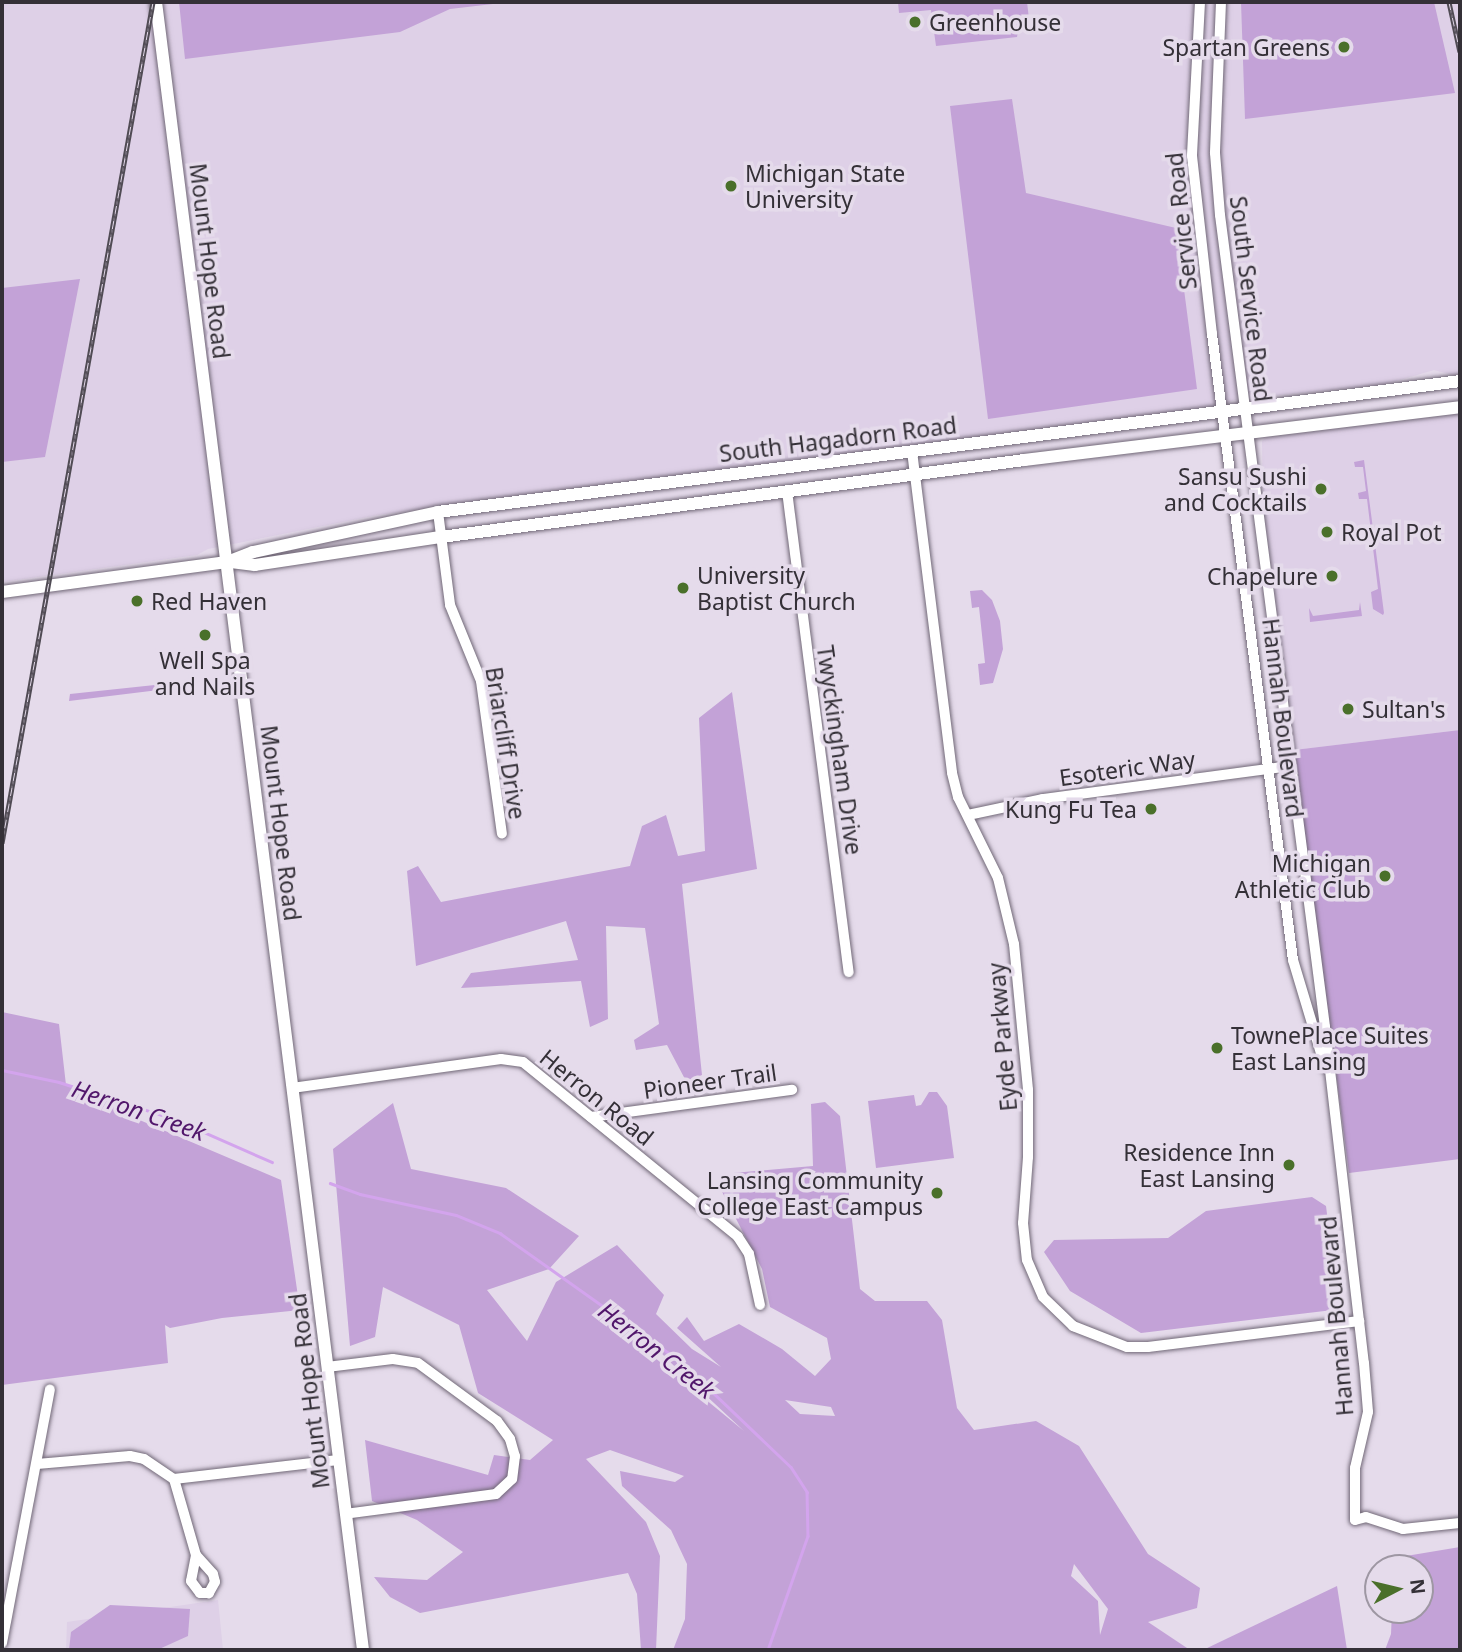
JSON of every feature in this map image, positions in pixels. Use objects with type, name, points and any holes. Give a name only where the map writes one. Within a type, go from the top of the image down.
[{"type":"street","name":"Mount Hope Road","points":[[156,2],[363,1650]]},
{"type":"street","name":"Service Road","points":[[1199,2],[1192,156],[1227,436]]},
{"type":"street","name":"South Service Road","points":[[1221,2],[1215,153],[1233,331],[1249,433]]},
{"type":"street","name":"South Hagadorn Road","points":[[2,592],[227,562],[253,552],[438,512],[1460,381]]},
{"type":"street","name":"South Hagadorn Road","points":[[227,562],[256,565],[441,537],[829,485],[1460,407]]},
{"type":"street","name":"Hannah Boulevard","points":[[1249,433],[1368,1412],[1355,1468],[1355,1520],[1366,1517],[1403,1529],[1460,1522]]},
{"type":"street","points":[[1024,460],[1023,445],[1031,435]]},
{"type":"street","name":"Hannah Boulevard","points":[[1227,436],[1293,960],[1330,1084]]},
{"type":"street","name":"Eyde Parkway","points":[[912,451],[952,773],[958,797],[998,878],[1014,944],[1028,1090],[1028,1157],[1023,1223],[1027,1260],[1043,1297],[1073,1326],[1127,1347],[1148,1347],[1359,1321]]},
{"type":"street","points":[[826,462],[832,472],[829,485]]},
{"type":"street","points":[[629,487],[623,496],[629,512]]},
{"type":"street","name":"Twyckingham Drive","points":[[787,491],[849,972]]},
{"type":"street","name":"Briarcliff Drive","points":[[438,512],[450,605],[481,681],[502,834]]},
{"type":"street","name":"Esoteric Way","points":[[968,814],[1056,797],[1291,766]]},
{"type":"street","name":"Herron Road","points":[[292,1088],[512,1059],[529,1065],[738,1237],[749,1254],[761,1305]]},
{"type":"street","name":"Pioneer Trail","points":[[591,1116],[792,1090]]},
{"type":"street","points":[[327,1367],[393,1359],[418,1363],[497,1421],[510,1439],[515,1456],[512,1479],[496,1494],[345,1514]]},
{"type":"street","points":[[2,1643],[50,1389]]},
{"type":"street","points":[[37,1464],[130,1456],[144,1459],[174,1479],[196,1555]]},
{"type":"street","points":[[174,1479],[338,1460]]},
{"type":"shaded area","name":"Michigan State University","points":[[2,2],[1460,2],[1460,377],[1434,370],[1383,385],[1239,399],[1211,407],[378,515],[208,549],[197,555],[2,582]]},
{"type":"shaded area","points":[[179,2],[510,2],[450,9],[400,32],[185,59]]},
{"type":"shaded area","points":[[898,2],[1027,2],[1029,19],[1023,20],[1019,25],[1017,37],[936,46],[931,10],[899,13]]},
{"type":"shaded area","name":"Spartan Greens","points":[[1241,2],[1434,2],[1455,93],[1245,119]]},
{"type":"shaded area","points":[[1012,99],[1026,193],[1176,228],[1197,389],[988,419],[950,106]]},
{"type":"shaded area","points":[[80,279],[45,457],[2,462],[2,288]]},
{"type":"shaded area","points":[[1460,413],[1460,730],[1294,750],[1263,509],[1262,441],[1268,436]]},
{"type":"shaded area","points":[[1364,460],[1383,615],[1373,609],[1371,592],[1378,589],[1367,499],[1359,499],[1358,493],[1366,491],[1363,467],[1355,467],[1354,462]]},
{"type":"shaded area","points":[[982,590],[992,600],[1000,621],[1003,649],[993,683],[980,685],[978,664],[985,663],[979,607],[972,608],[970,591]]},
{"type":"shaded area","points":[[1360,602],[1362,616],[1310,622],[1309,608],[1313,616],[1359,610]]},
{"type":"shaded area","points":[[183,682],[183,687],[69,701],[70,694]]},
{"type":"shaded area","points":[[732,692],[757,869],[682,884],[702,1075],[686,1081],[667,1045],[636,1050],[634,1040],[659,1024],[645,928],[606,926],[608,1019],[590,1027],[581,981],[461,988],[471,973],[578,960],[566,921],[416,966],[407,871],[418,866],[441,902],[630,866],[642,826],[666,815],[678,856],[705,851],[699,718]]},
{"type":"shaded area","name":"Michigan Athletic Club","points":[[1460,730],[1460,1159],[1349,1173],[1294,750]]},
{"type":"shaded area","points":[[2,1012],[59,1024],[66,1085],[121,1102],[116,1110],[281,1180],[300,1310],[222,1318],[170,1328],[165,1325],[168,1363],[2,1385]]},
{"type":"shaded area","points":[[929,1092],[937,1092],[947,1106],[954,1158],[876,1168],[868,1101],[914,1095],[916,1106],[921,1105]]},
{"type":"shaded area","points":[[825,1102],[840,1116],[860,1289],[875,1301],[927,1301],[942,1320],[957,1408],[974,1430],[1036,1421],[1079,1446],[1148,1554],[1200,1588],[1197,1608],[1148,1622],[1190,1650],[673,1650],[685,1619],[687,1564],[671,1530],[622,1486],[620,1471],[675,1482],[684,1476],[610,1450],[586,1459],[646,1522],[660,1556],[656,1650],[641,1650],[637,1594],[628,1573],[420,1613],[390,1597],[374,1577],[427,1580],[463,1552],[417,1520],[372,1501],[365,1440],[488,1475],[494,1455],[530,1460],[553,1440],[478,1393],[459,1325],[383,1287],[375,1337],[350,1346],[333,1149],[393,1103],[411,1169],[506,1188],[579,1236],[549,1269],[487,1290],[527,1341],[556,1282],[617,1245],[664,1295],[656,1314],[692,1349],[721,1367],[677,1328],[687,1317],[704,1341],[739,1324],[782,1349],[815,1376],[831,1359],[827,1338],[770,1307],[762,1269],[718,1184],[733,1173],[813,1166],[811,1104]],"holes":[[[647,1338],[670,1362],[744,1431],[643,1348]],[[785,1400],[831,1407],[835,1416],[800,1414]],[[1074,1564],[1108,1609],[1100,1635],[1098,1601],[1071,1576]]]},
{"type":"shaded area","points":[[1312,1197],[1326,1206],[1338,1302],[1333,1310],[1141,1333],[1070,1291],[1044,1252],[1054,1240],[1168,1238],[1206,1211]]},
{"type":"shaded area","points":[[1460,1547],[1460,1650],[1385,1650],[1391,1624],[1434,1624],[1434,1554],[1418,1554]]},
{"type":"shaded area","points":[[1337,1586],[1347,1650],[1203,1650]]},
{"type":"shaded area","points":[[218,1600],[223,1650],[66,1650],[67,1622]]},
{"type":"shaded area","points":[[110,1605],[190,1609],[188,1636],[157,1650],[69,1650],[71,1632]]},
{"type":"waterway","name":"Herron Creek","points":[[2,1070],[59,1082],[174,1119],[272,1162]]},
{"type":"waterway","name":"Herron Creek","points":[[330,1183],[360,1194],[456,1215],[500,1233],[680,1361],[791,1467],[807,1492],[808,1536],[768,1650]]},
{"type":"railway","points":[[2,843],[153,2]]},
{"type":"railway","points":[[1449,2],[1460,52]]},
{"type":"place","name":"Greenhouse","points":[[915,22]]},
{"type":"place","name":"Spartan Greens","points":[[1344,47]]},
{"type":"place","name":"Michigan State University","points":[[731,186]]},
{"type":"place","name":"Sansu Sushi and Cocktails","points":[[1321,489]]},
{"type":"place","name":"Royal Pot","points":[[1327,532]]},
{"type":"place","name":"Chapelure","points":[[1332,576]]},
{"type":"place","name":"University Baptist Church","points":[[683,588]]},
{"type":"place","name":"Red Haven","points":[[137,601]]},
{"type":"place","name":"Well Spa and Nails","points":[[205,635]]},
{"type":"place","name":"Sultan's","points":[[1348,709]]},
{"type":"place","name":"Kung Fu Tea","points":[[1151,809]]},
{"type":"place","name":"Michigan Athletic Club","points":[[1385,876]]},
{"type":"place","name":"TownePlace Suites East Lansing","points":[[1217,1048]]},
{"type":"place","name":"Residence Inn East Lansing","points":[[1289,1165]]},
{"type":"place","name":"Lansing Community College East Campus","points":[[937,1193]]}]
